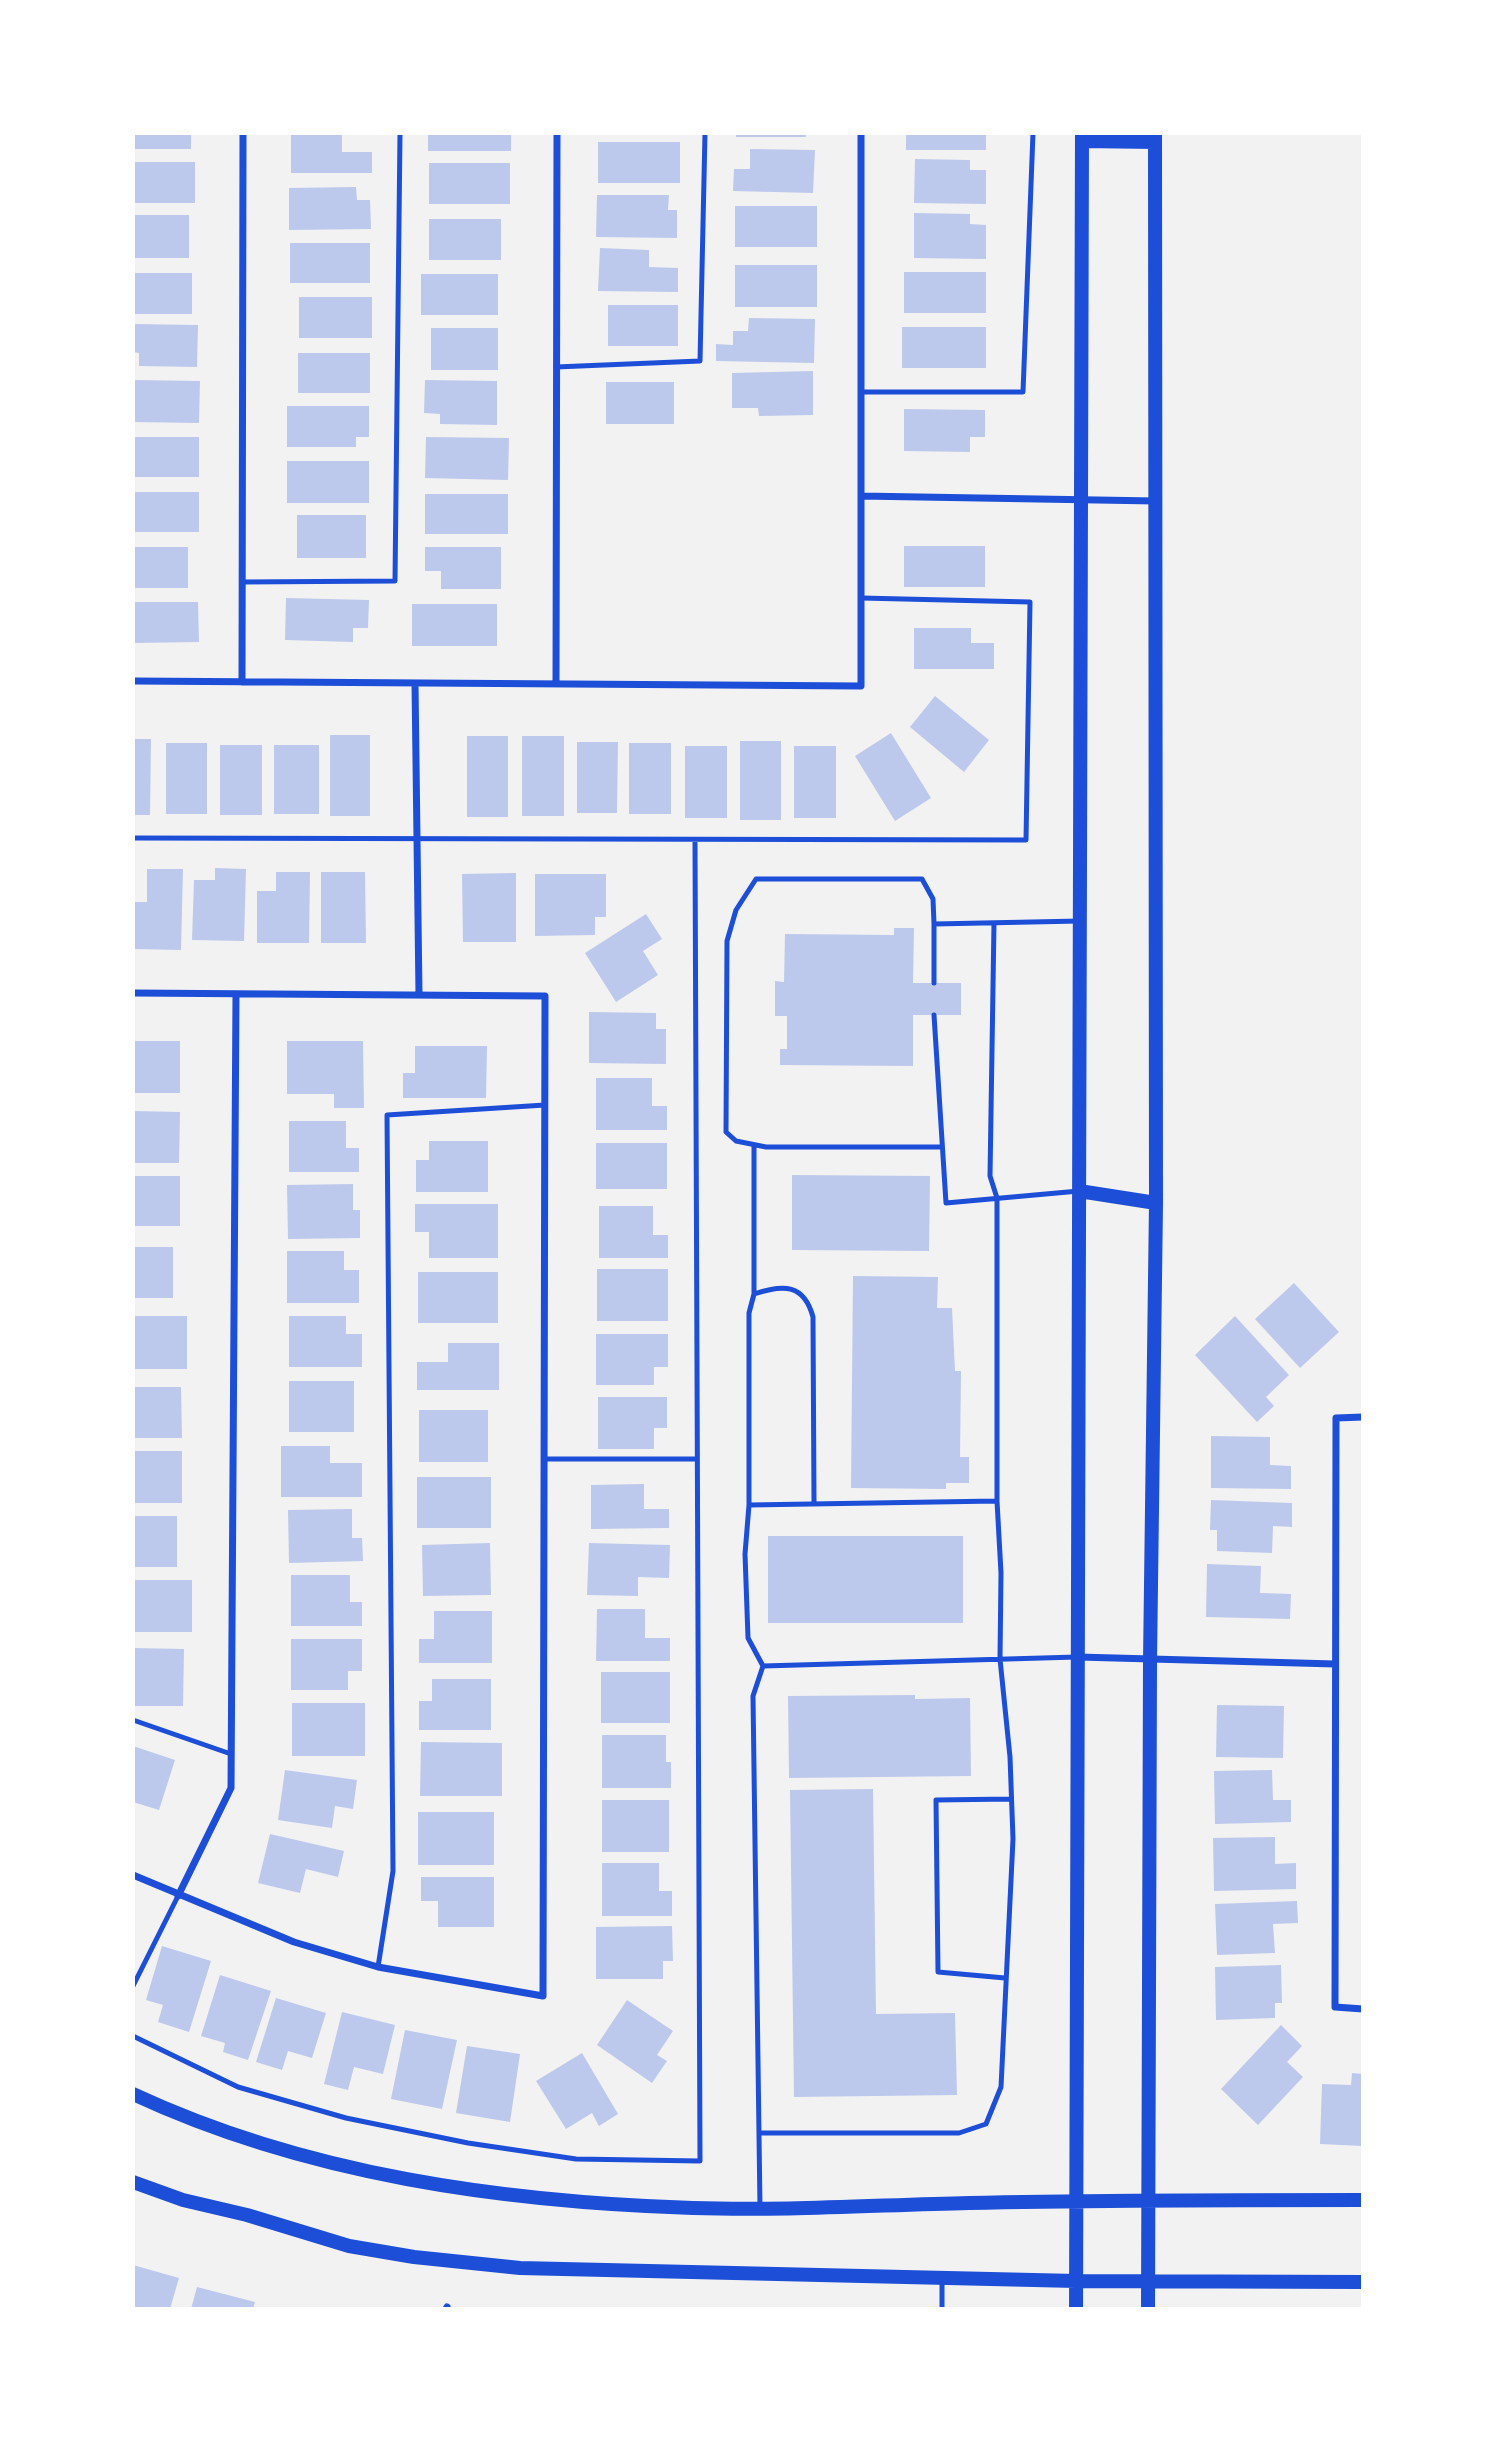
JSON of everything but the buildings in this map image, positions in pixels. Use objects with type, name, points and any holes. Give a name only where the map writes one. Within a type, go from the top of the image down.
[{"type":"main road","points":[[1076,2309],[1082,137],[1155,137],[1156,1203],[1150,1661],[1148,2309]]},
{"type":"main road","points":[[1079,1191],[1156,1203]]},
{"type":"main road","points":[[133,2094],[165,2109],[324,2163],[477,2192],[626,2205],[760,2208],[1148,2200],[1363,2200]]},
{"type":"main road","points":[[133,2182],[183,2200],[349,2246],[414,2257],[520,2268],[1076,2281],[1363,2282]]},
{"type":"street","points":[[242,682],[243,133]]},
{"type":"street","points":[[556,684],[557,133]]},
{"type":"street","points":[[133,681],[861,687],[861,133]]},
{"type":"street","points":[[861,496],[1156,501]]},
{"type":"street","points":[[415,683],[419,995]]},
{"type":"street","points":[[133,993],[545,996],[543,1996],[378,1967],[294,1942],[133,1875]]},
{"type":"street","points":[[178,1896],[231,1788],[236,994]]},
{"type":"street","points":[[1363,1417],[1336,1418],[1335,1664],[1335,2007],[1363,2009]]},
{"type":"street","points":[[1077,1657],[1335,1664]]},
{"type":"lane","points":[[242,582],[395,581],[400,133]]},
{"type":"lane","points":[[556,367],[700,361],[705,133]]},
{"type":"lane","points":[[861,392],[1023,392],[1033,133]]},
{"type":"lane","points":[[133,838],[1026,840],[1030,602],[861,598]]},
{"type":"lane","points":[[133,2036],[238,2087],[346,2118],[468,2143],[576,2159],[700,2161],[695,839]]},
{"type":"lane","points":[[934,983],[933,898],[922,879],[757,879],[736,909],[727,941],[726,1132],[736,1141],[754,1145],[942,1147]]},
{"type":"lane","points":[[934,924],[1080,920]]},
{"type":"lane","points":[[759,2133],[960,2133],[986,2124],[1001,2087],[1013,1839],[1000,1659],[997,1198],[990,1176],[994,923]]},
{"type":"lane","points":[[934,1015],[946,1203],[1079,1191]]},
{"type":"lane","points":[[378,1967],[393,1871],[387,1115],[545,1105]]},
{"type":"lane","points":[[754,1145],[754,1294],[749,1313],[749,1505],[745,1554],[748,1638],[763,1666],[753,1696],[760,2208]]},
{"type":"lane","points":[[754,1294],[798,1290],[808,1298],[813,1317],[814,1503]]},
{"type":"lane","points":[[544,1459],[697,1459]]},
{"type":"lane","points":[[749,1505],[997,1501]]},
{"type":"lane","points":[[763,1666],[1077,1657]]},
{"type":"lane","points":[[133,1720],[231,1754]]},
{"type":"lane","points":[[1005,1978],[938,1972],[936,1800],[1011,1799]]},
{"type":"lane","points":[[133,1986],[178,1896]]},
{"type":"lane","points":[[942,2277],[942,2309]]}]
